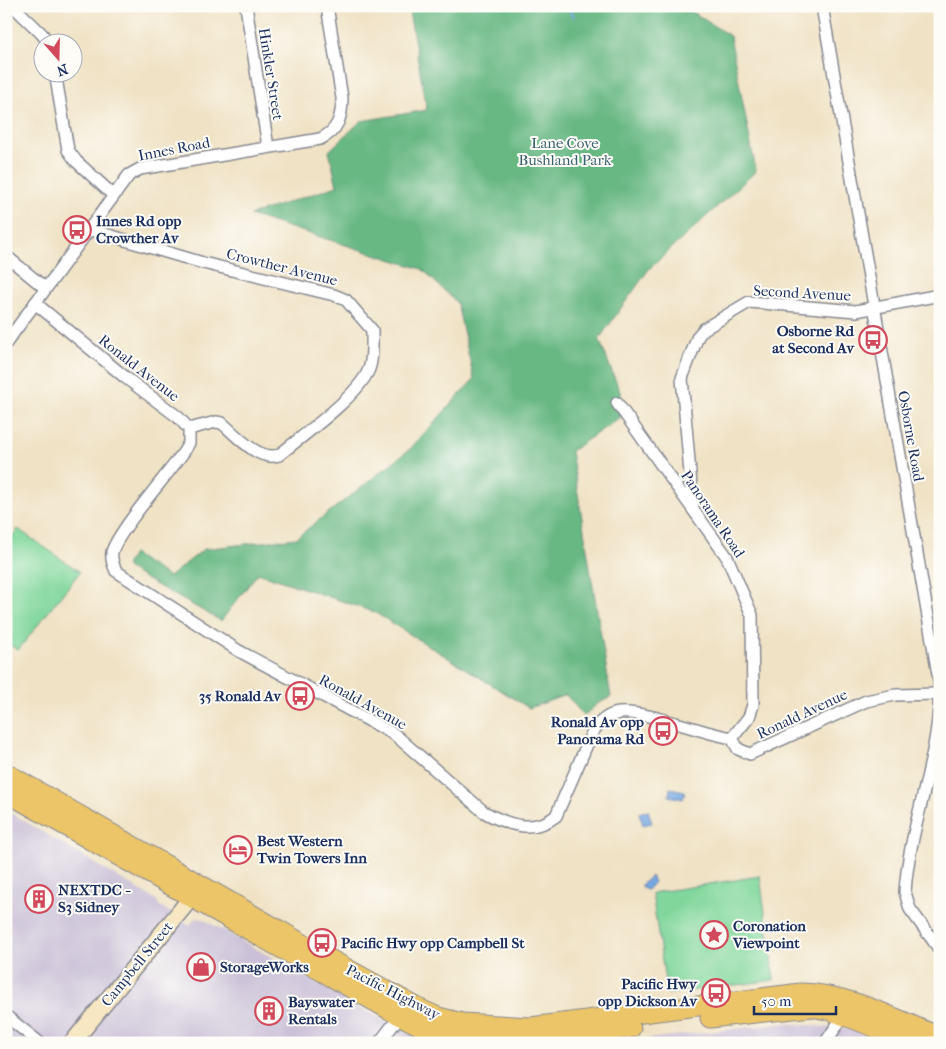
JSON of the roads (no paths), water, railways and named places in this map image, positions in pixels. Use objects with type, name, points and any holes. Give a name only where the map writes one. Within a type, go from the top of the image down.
[{"type":"main road","name":"Pacific Highway","points":[[6,773],[400,1016],[442,1034],[484,1040],[591,1038],[803,1006],[844,1015],[916,1043]]},
{"type":"main road","name":"Pacific Highway","points":[[6,792],[196,891],[283,933],[405,1001],[451,1021],[500,1027],[531,1027],[792,994],[819,993],[840,999],[940,1037]]},
{"type":"street","points":[[13,6],[40,32]]},
{"type":"street","name":"Hinkler Street","points":[[246,6],[268,147]]},
{"type":"street","name":"Innes Road","points":[[6,343],[129,175],[140,170],[320,139],[328,135],[337,126],[342,112],[342,98],[327,6]]},
{"type":"street","name":"Osborne Road","points":[[822,6],[939,680],[940,694],[936,746],[905,892],[910,909],[940,950]]},
{"type":"street","points":[[57,82],[68,150],[76,161],[113,195]]},
{"type":"street","name":"Crowther Avenue","points":[[88,229],[203,262],[334,295],[346,300],[372,330],[370,366],[358,385],[345,400],[279,455],[273,457],[262,455],[222,423],[216,422],[189,429]]},
{"type":"street","points":[[6,256],[45,288]]},
{"type":"street","name":"Second Avenue","points":[[693,509],[682,378],[696,341],[704,329],[750,302],[831,310],[874,308],[940,295]]},
{"type":"street","name":"Ronald Avenue","points":[[34,303],[178,417],[189,429],[189,443],[184,453],[128,526],[114,548],[112,564],[116,571],[239,651],[394,734],[484,812],[500,820],[523,826],[537,826],[550,821],[556,816],[592,733],[597,726],[610,716],[619,713],[640,715],[732,738],[738,749],[750,754],[866,702],[895,695],[940,694]]},
{"type":"street","name":"Panorama Road","points":[[617,403],[727,557],[752,615],[753,705],[749,717],[732,738]]},
{"type":"street","name":"Campbell Street","points":[[72,1043],[196,891]]},
{"type":"street","points":[[825,1043],[844,1015]]},
{"type":"street","points":[[6,1016],[40,1043]]},
{"type":"street","points":[[379,1043],[400,1016]]},
{"type":"water","points":[[670,788],[685,791],[683,799],[669,796]]},
{"type":"water","points":[[648,810],[652,823],[643,825],[639,813]]},
{"type":"water","points":[[651,876],[654,882],[647,890],[642,888],[641,885]]},
{"type":"waterway","points":[[568,6],[573,16]]},
{"type":"place","name":"Innes Rd opp Crowther Av","points":[[77,230]]},
{"type":"place","name":"Osborne Rd at Second Av","points":[[873,340]]},
{"type":"place","name":"35 Ronald Av","points":[[300,696]]},
{"type":"place","name":"Ronald Av opp Panorama Rd","points":[[663,731]]},
{"type":"place","name":"Best Western Twin Towers Inn","points":[[238,850]]},
{"type":"place","name":"NEXTDC - S3 Sidney","points":[[39,899]]},
{"type":"place","name":"Coronation Viewpoint","points":[[714,935]]},
{"type":"place","name":"Pacific Hwy opp Campbell St","points":[[322,943]]},
{"type":"place","name":"StorageWorks","points":[[201,967]]},
{"type":"place","name":"Pacific Hwy opp Dickson Av","points":[[716,993]]},
{"type":"place","name":"Bayswater Rentals","points":[[269,1011]]},
{"type":"park label","name":"Lane Cove Bushland Park","points":[[565,152]]}]
